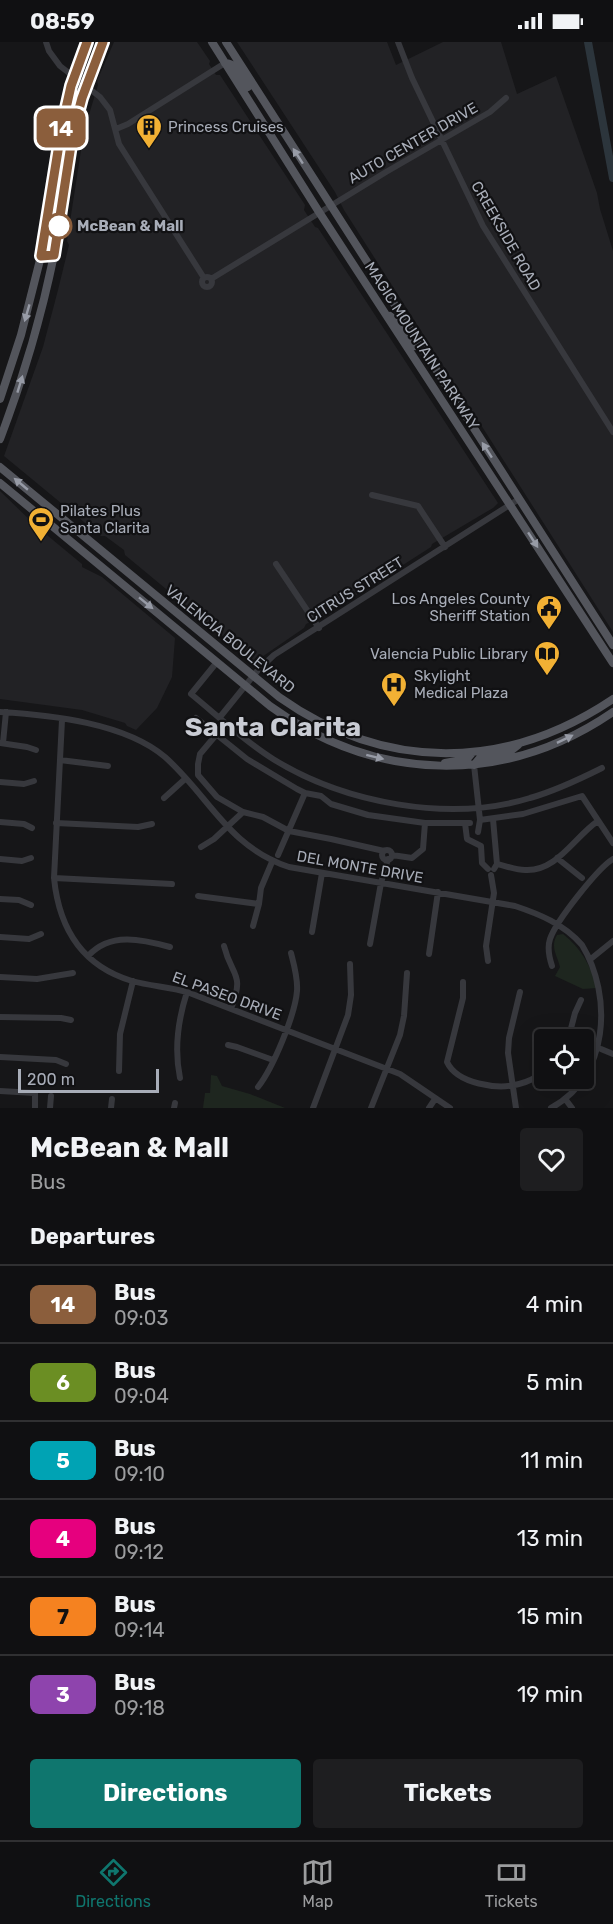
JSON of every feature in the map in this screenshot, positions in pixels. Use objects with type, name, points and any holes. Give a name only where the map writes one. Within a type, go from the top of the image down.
[{"type":"main road","points":[[0,399],[21,335],[41,256],[62,126],[74,77],[87,42]]},
{"type":"main road","points":[[0,439],[40,318],[54,255],[73,132],[86,87],[103,42]]},
{"type":"main road","name":"MAGIC MOUNTAIN PARKWAY","points":[[212,42],[319,212],[613,663]]},
{"type":"main road","points":[[217,42],[228,56],[235,56]]},
{"type":"main road","name":"MAGIC MOUNTAIN PARKWAY","points":[[226,42],[329,206],[613,645]]},
{"type":"main road","points":[[225,63],[232,64],[252,93],[261,98]]},
{"type":"main road","points":[[384,311],[399,324],[417,349],[423,349]]},
{"type":"main road","name":"VALENCIA BOULEVARD","points":[[0,467],[253,676],[296,709],[344,733],[381,745],[408,750],[439,753],[473,752],[519,744],[565,727],[613,699]]},
{"type":"main road","name":"VALENCIA BOULEVARD","points":[[0,483],[217,662],[297,724],[324,739],[362,754],[401,762],[441,766],[474,765],[526,755],[548,747],[581,732],[613,712]]},
{"type":"main road","points":[[297,724],[308,725],[338,739],[344,733]]},
{"type":"main road","points":[[474,765],[479,759],[509,752],[519,744]]},
{"type":"main road","points":[[441,766],[449,761],[467,759],[473,752]]},
{"type":"street","points":[[46,42],[57,62],[100,97],[110,110],[116,129],[128,124],[225,63]]},
{"type":"street","name":"CREEKSIDE ROAD","points":[[398,42],[411,78],[483,226],[613,432]]},
{"type":"street","name":"AUTO CENTER DRIVE","points":[[116,129],[119,144],[126,156],[207,279],[490,112],[506,98]]},
{"type":"street","points":[[372,495],[418,506],[445,547]]},
{"type":"street","name":"CITRUS STREET","points":[[219,717],[274,655],[519,499]]},
{"type":"street","points":[[276,564],[318,628]]},
{"type":"street","points":[[217,662],[191,694],[241,736],[275,760],[345,792],[384,802],[428,809],[479,807],[528,799],[572,783],[602,768]]},
{"type":"street","points":[[3,712],[1,743],[36,750]]},
{"type":"street","name":"DEL MONTE DRIVE","points":[[3,712],[94,724],[131,737],[158,752],[228,828],[250,849],[272,862],[381,883],[492,898],[533,912],[558,924],[581,943],[592,958],[601,978],[607,1001],[608,1017],[596,1062],[566,1100]]},
{"type":"street","points":[[196,718],[247,759],[305,794],[321,796],[331,804],[368,815],[425,823],[467,823],[467,838],[481,846],[482,863],[492,869],[536,869],[557,858],[598,821]]},
{"type":"street","name":"EL PASEO DRIVE","points":[[62,720],[54,878],[56,899],[65,926],[87,956],[108,971],[133,981],[168,986],[187,992],[386,1069],[407,1078],[450,1108]]},
{"type":"street","points":[[216,735],[200,754],[198,775],[217,797],[243,812],[263,817],[289,831],[331,838],[387,856],[412,858],[423,849],[425,823]]},
{"type":"street","points":[[60,760],[108,766]]},
{"type":"street","points":[[474,765],[480,820],[478,832]]},
{"type":"street","points":[[164,798],[185,780]]},
{"type":"street","points":[[0,782],[24,784],[34,781]]},
{"type":"street","points":[[278,855],[305,794]]},
{"type":"street","points":[[480,820],[523,814],[582,796],[613,843]]},
{"type":"street","points":[[201,847],[228,828],[243,812]]},
{"type":"street","points":[[488,961],[486,946],[492,898],[490,887],[492,885],[494,819]]},
{"type":"street","points":[[0,822],[24,824],[32,828]]},
{"type":"street","points":[[56,823],[138,827],[152,824]]},
{"type":"street","points":[[370,944],[387,856]]},
{"type":"street","points":[[0,859],[22,861],[31,858]]},
{"type":"street","points":[[557,858],[582,878]]},
{"type":"street","points":[[552,966],[548,952],[549,940],[558,924],[584,890],[613,859]]},
{"type":"street","points":[[253,926],[261,888],[272,862]]},
{"type":"street","points":[[312,932],[322,873]]},
{"type":"street","points":[[54,878],[172,884]]},
{"type":"street","points":[[429,954],[438,892]]},
{"type":"street","points":[[198,896],[259,904]]},
{"type":"street","points":[[0,899],[19,900],[31,905]]},
{"type":"street","points":[[0,937],[29,939],[41,934]]},
{"type":"street","points":[[87,956],[103,943],[116,939],[170,947]]},
{"type":"street","points":[[592,958],[613,941]]},
{"type":"street","points":[[224,946],[238,981],[238,990],[231,1009]]},
{"type":"street","points":[[258,1087],[268,1074],[295,1002],[297,990],[291,953]]},
{"type":"street","points":[[313,1108],[348,1015],[351,994],[350,964]]},
{"type":"street","points":[[0,977],[37,979],[73,973]]},
{"type":"street","points":[[371,1108],[400,1035],[404,1016],[407,973]]},
{"type":"street","points":[[119,1071],[121,1028],[133,981]]},
{"type":"street","points":[[463,982],[463,998],[447,1062],[450,1068],[479,1084],[512,1085],[534,1079]]},
{"type":"street","points":[[180,1078],[177,1066],[177,1034],[187,992]]},
{"type":"street","points":[[516,1108],[508,1053],[509,1038],[520,992]]},
{"type":"street","points":[[571,1029],[581,1000]]},
{"type":"street","points":[[0,1017],[71,1020]]},
{"type":"street","points":[[228,1045],[273,1060]]},
{"type":"street","points":[[601,1049],[613,1054]]},
{"type":"street","points":[[0,1057],[56,1060],[66,1065]]},
{"type":"street","points":[[0,1091],[35,1093],[35,1108]]},
{"type":"street","points":[[50,1108],[51,1096]]},
{"type":"street","points":[[111,1108],[112,1099]]},
{"type":"street","points":[[429,1108],[435,1099]]},
{"type":"street","points":[[551,1108],[566,1100],[572,1108]]},
{"type":"shaded area","points":[[114,42],[197,42],[216,75],[220,75],[305,205],[304,210],[315,227],[318,228],[498,503],[325,615],[306,624],[304,628],[256,661],[253,661],[125,555],[124,550],[105,536],[101,536],[4,456],[43,347],[69,245],[67,241],[84,131],[98,85],[97,81]]},
{"type":"shaded area","points":[[237,42],[387,42],[396,65],[443,42],[501,42],[517,94],[556,76],[597,193],[613,251],[613,632],[344,210],[335,192]]},
{"type":"shaded area","points":[[0,491],[36,526],[82,564],[82,567],[102,577],[175,638],[172,677],[157,708],[136,730],[125,723],[82,710],[0,699]]},
{"type":"shaded area","points":[[563,934],[584,958],[597,988],[583,989],[555,976],[560,967],[554,943],[557,935]]},
{"type":"shaded area","points":[[211,1075],[217,1076],[222,1086],[285,1108],[203,1108],[205,1093],[210,1093]]},
{"type":"waterway","points":[[588,42],[613,178]]},
{"type":"bus line","name":"14","points":[[87,42],[71,86],[62,126],[41,256],[54,255],[73,132],[91,70],[103,42]]},
{"type":"place","name":"Princess Cruises","points":[[149,150]]},
{"type":"place","name":"McBean & Mall","points":[[59,226]]},
{"type":"place","name":"Pilates Plus Santa Clarita","points":[[41,543]]},
{"type":"place","name":"Los Angeles County Sheriff Station","points":[[549,631]]},
{"type":"place","name":"Valencia Public Library","points":[[547,677]]},
{"type":"place","name":"Skylight Medical Plaza","points":[[394,708]]},
{"type":"district","name":"Santa Clarita","points":[[273,727]]}]
